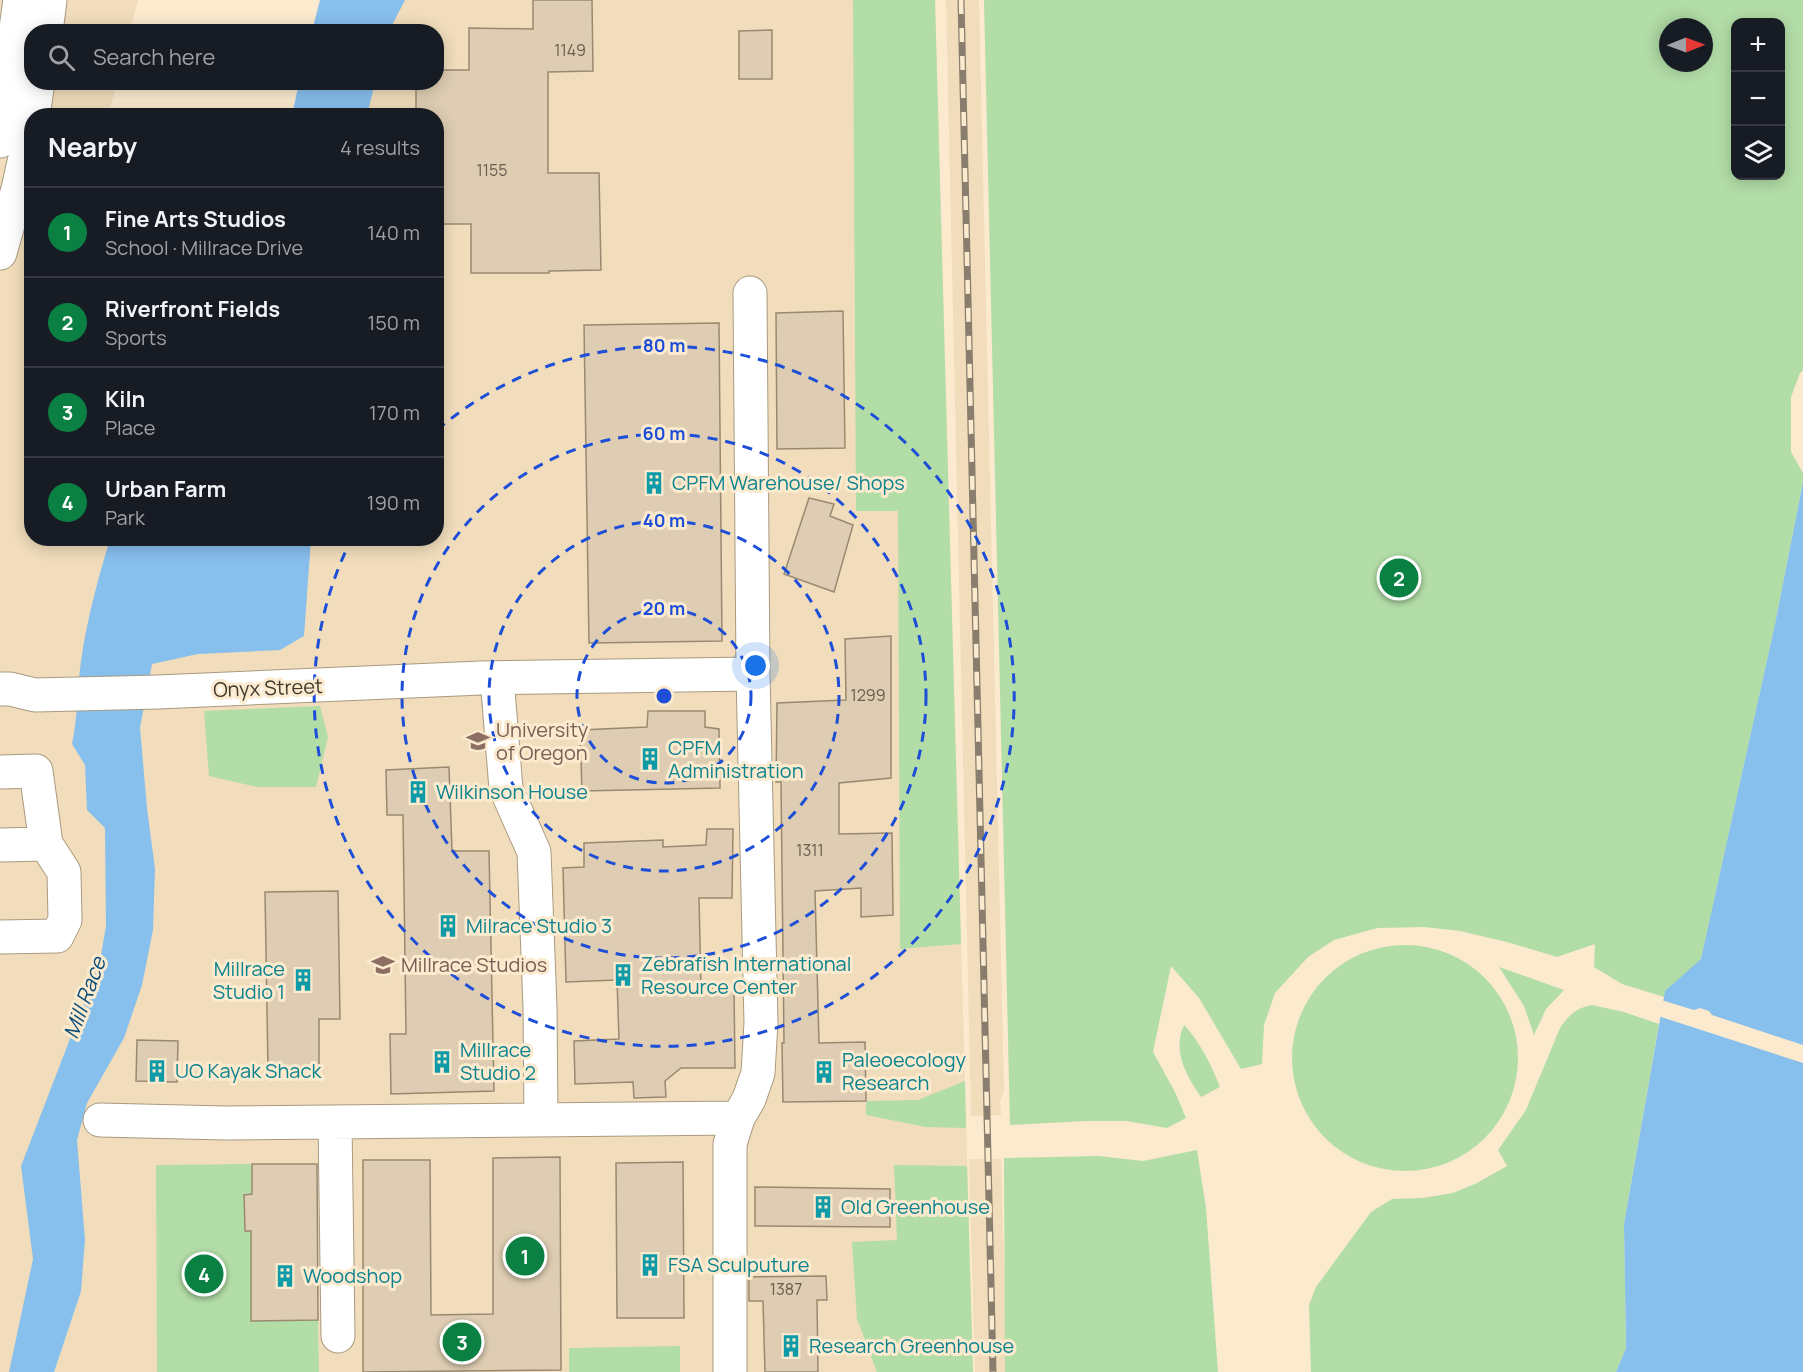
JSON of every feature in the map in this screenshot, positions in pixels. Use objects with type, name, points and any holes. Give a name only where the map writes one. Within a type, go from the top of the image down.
[{"type":"street","points":[[0,141],[20,0]]},
{"type":"street","points":[[47,24],[50,0]]},
{"type":"street","points":[[34,108],[37,90]]},
{"type":"street","points":[[0,254],[24,162]]},
{"type":"street","points":[[730,1372],[730,1144],[738,1118],[749,1100],[758,1073],[762,1023],[753,674],[750,293]]},
{"type":"street","name":"Onyx Street","points":[[11,687],[158,692],[512,678],[753,674]]},
{"type":"street","points":[[512,678],[506,789],[534,852],[540,1007],[541,1120]]},
{"type":"street","points":[[0,772],[36,771],[46,844],[64,872],[65,920],[57,936],[0,937]]},
{"type":"street","points":[[0,845],[46,844]]},
{"type":"street","points":[[100,1120],[335,1122],[738,1118]]},
{"type":"street","points":[[335,1122],[338,1336]]},
{"type":"shaded area","name":"University of Oregon","points":[[0,0],[138,0],[132,24],[24,24],[24,90],[115,90],[110,108],[24,108],[24,546],[444,546],[444,108],[326,108],[330,90],[444,90],[444,24],[342,24],[347,0],[935,0],[973,1372],[0,1372]]},
{"type":"shaded area","points":[[946,0],[979,0],[1004,1091],[1000,1101],[1001,1115],[971,1116]]},
{"type":"shaded area","points":[[969,1159],[1001,1159],[1007,1372],[975,1372]]},
{"type":"green space","points":[[853,0],[935,0],[961,944],[900,949],[898,511],[856,511]]},
{"type":"green space","points":[[984,0],[1803,0],[1803,370],[1791,397],[1791,452],[1803,473],[1803,482],[1775,624],[1701,960],[1665,991],[1664,997],[1622,984],[1594,967],[1595,944],[1557,957],[1460,931],[1424,927],[1377,928],[1334,940],[1308,957],[1275,993],[1264,1025],[1262,1064],[1241,1069],[1199,998],[1171,966],[1153,1052],[1186,1118],[1167,1128],[1126,1121],[1010,1125]]},
{"type":"green space","points":[[320,706],[328,737],[316,787],[257,787],[209,776],[204,711]]},
{"type":"green space","points":[[1405,945],[1427,947],[1458,958],[1485,978],[1505,1005],[1516,1036],[1518,1058],[1516,1080],[1505,1111],[1485,1138],[1458,1158],[1427,1169],[1405,1171],[1383,1169],[1352,1158],[1325,1138],[1305,1111],[1294,1080],[1292,1058],[1294,1036],[1305,1005],[1325,978],[1352,958],[1383,947]]},
{"type":"green space","points":[[1499,967],[1564,990],[1546,1009],[1534,1035],[1524,1006]]},
{"type":"green space","points":[[1592,1005],[1624,1012],[1659,1024],[1624,1224],[1626,1348],[1616,1372],[1311,1372],[1309,1305],[1316,1287],[1371,1212],[1392,1199],[1423,1198],[1453,1193],[1507,1166],[1498,1150],[1526,1110],[1560,1028],[1573,1013]]},
{"type":"green space","points":[[1184,1025],[1200,1046],[1220,1087],[1201,1097],[1182,1062],[1179,1044]]},
{"type":"green space","points":[[965,1081],[966,1128],[926,1127],[866,1115],[866,1101],[918,1100]]},
{"type":"green space","points":[[1197,1150],[1206,1208],[1218,1372],[1005,1372],[1004,1158],[1098,1156],[1143,1161]]},
{"type":"green space","points":[[252,1164],[252,1194],[244,1195],[245,1231],[251,1231],[252,1321],[318,1320],[319,1372],[157,1372],[156,1165]]},
{"type":"green space","points":[[894,1165],[967,1166],[973,1372],[877,1372],[857,1319],[852,1242],[897,1240]]},
{"type":"green space","points":[[680,1346],[680,1372],[569,1372],[569,1348]]},
{"type":"water","points":[[320,0],[405,0],[393,24],[314,24]]},
{"type":"water","points":[[297,90],[373,90],[369,108],[293,108]]},
{"type":"water","points":[[1803,482],[1803,1372],[1616,1372],[1626,1348],[1624,1224],[1665,991],[1701,959],[1775,624]]},
{"type":"water","points":[[108,546],[310,546],[304,636],[280,650],[198,654],[152,664],[140,728],[155,869],[153,930],[142,985],[124,1038],[87,1103],[77,1140],[85,1240],[81,1291],[54,1372],[9,1372],[33,1259],[21,1166],[100,961],[106,926],[105,828],[87,810],[85,765],[72,744],[83,645]]},
{"type":"pier","points":[[1661,1000],[1694,1010],[1700,1008],[1709,1011],[1712,1015],[1803,1045],[1803,1063],[1658,1016]]},
{"type":"building","points":[[533,0],[592,0],[593,71],[548,72],[548,173],[599,173],[601,270],[471,273],[471,224],[444,224],[444,108],[416,108],[416,90],[444,90],[444,70],[469,70],[469,28],[533,29]]},
{"type":"building","points":[[772,30],[772,79],[739,79],[739,31]]},
{"type":"building","points":[[843,311],[845,448],[777,449],[776,313]]},
{"type":"building","name":"CPFM Warehouse/ Shops","points":[[719,323],[722,641],[589,643],[584,325]]},
{"type":"building","points":[[809,498],[834,504],[830,516],[853,525],[834,592],[784,574]]},
{"type":"building","points":[[891,636],[891,778],[839,783],[839,834],[892,833],[893,915],[861,917],[861,888],[815,891],[819,1043],[865,1042],[866,1101],[783,1102],[781,782],[776,782],[777,703],[846,700],[845,639]]},
{"type":"building","name":"CPFM Administration","points":[[648,711],[705,711],[705,727],[719,729],[720,788],[582,791],[580,730],[647,727]]},
{"type":"building","points":[[449,767],[452,851],[489,851],[494,1091],[391,1094],[390,1034],[406,1034],[403,815],[387,815],[386,770]]},
{"type":"building","name":"Zebrafish International Resource Center","points":[[707,829],[733,829],[732,898],[699,898],[701,988],[734,988],[735,1068],[681,1068],[665,1081],[666,1097],[634,1098],[633,1082],[575,1084],[574,1041],[619,1039],[617,980],[566,982],[563,868],[584,867],[584,843],[663,840],[663,847],[706,845]]},
{"type":"building","name":"Millrace Studio 1","points":[[338,891],[340,1019],[319,1019],[319,1067],[268,1068],[265,892]]},
{"type":"building","name":"UO Kayak Shack","points":[[137,1040],[178,1041],[177,1082],[136,1081]]},
{"type":"building","points":[[560,1157],[561,1370],[363,1372],[363,1160],[430,1160],[431,1315],[493,1314],[493,1158]]},
{"type":"building","name":"FSA Sculputure","points":[[683,1162],[684,1318],[617,1318],[616,1163]]},
{"type":"building","name":"Woodshop","points":[[252,1164],[317,1164],[318,1320],[251,1321],[251,1231],[245,1231],[244,1195],[252,1194]]},
{"type":"building","name":"Old Greenhouse","points":[[755,1187],[890,1189],[890,1227],[755,1226]]},
{"type":"building","points":[[826,1276],[827,1300],[817,1300],[818,1372],[765,1372],[763,1301],[749,1301],[749,1277]]},
{"type":"railway","points":[[961,0],[993,1372]]},
{"type":"place","name":"CPFM Warehouse/ Shops","points":[[654,483]]},
{"type":"place","name":"Riverfront Fields","points":[[1399,578]]},
{"type":"place","name":"University of Oregon","points":[[478,741]]},
{"type":"place","name":"CPFM Administration","points":[[650,759]]},
{"type":"place","name":"Wilkinson House","points":[[418,792]]},
{"type":"place","name":"Milrace Studio 3","points":[[448,926]]},
{"type":"place","name":"Millrace Studios","points":[[383,965]]},
{"type":"place","name":"Zebrafish International Resource Center","points":[[623,975]]},
{"type":"place","name":"Millrace Studio 1","points":[[303,980]]},
{"type":"place","name":"Millrace Studio 2","points":[[442,1062]]},
{"type":"place","name":"UO Kayak Shack","points":[[157,1071]]},
{"type":"place","name":"Paleoecology Research","points":[[824,1072]]},
{"type":"place","name":"Old Greenhouse","points":[[823,1207]]},
{"type":"place","name":"Fine Arts Studios","points":[[525,1256]]},
{"type":"place","name":"FSA Sculputure","points":[[650,1265]]},
{"type":"place","name":"Urban Farm","points":[[204,1274]]},
{"type":"place","name":"Woodshop","points":[[285,1276]]},
{"type":"place","name":"Kiln","points":[[462,1342]]},
{"type":"place","name":"Research Greenhouse","points":[[791,1346]]},
{"type":"water label","name":"Mill Race","points":[[85,998]]}]
